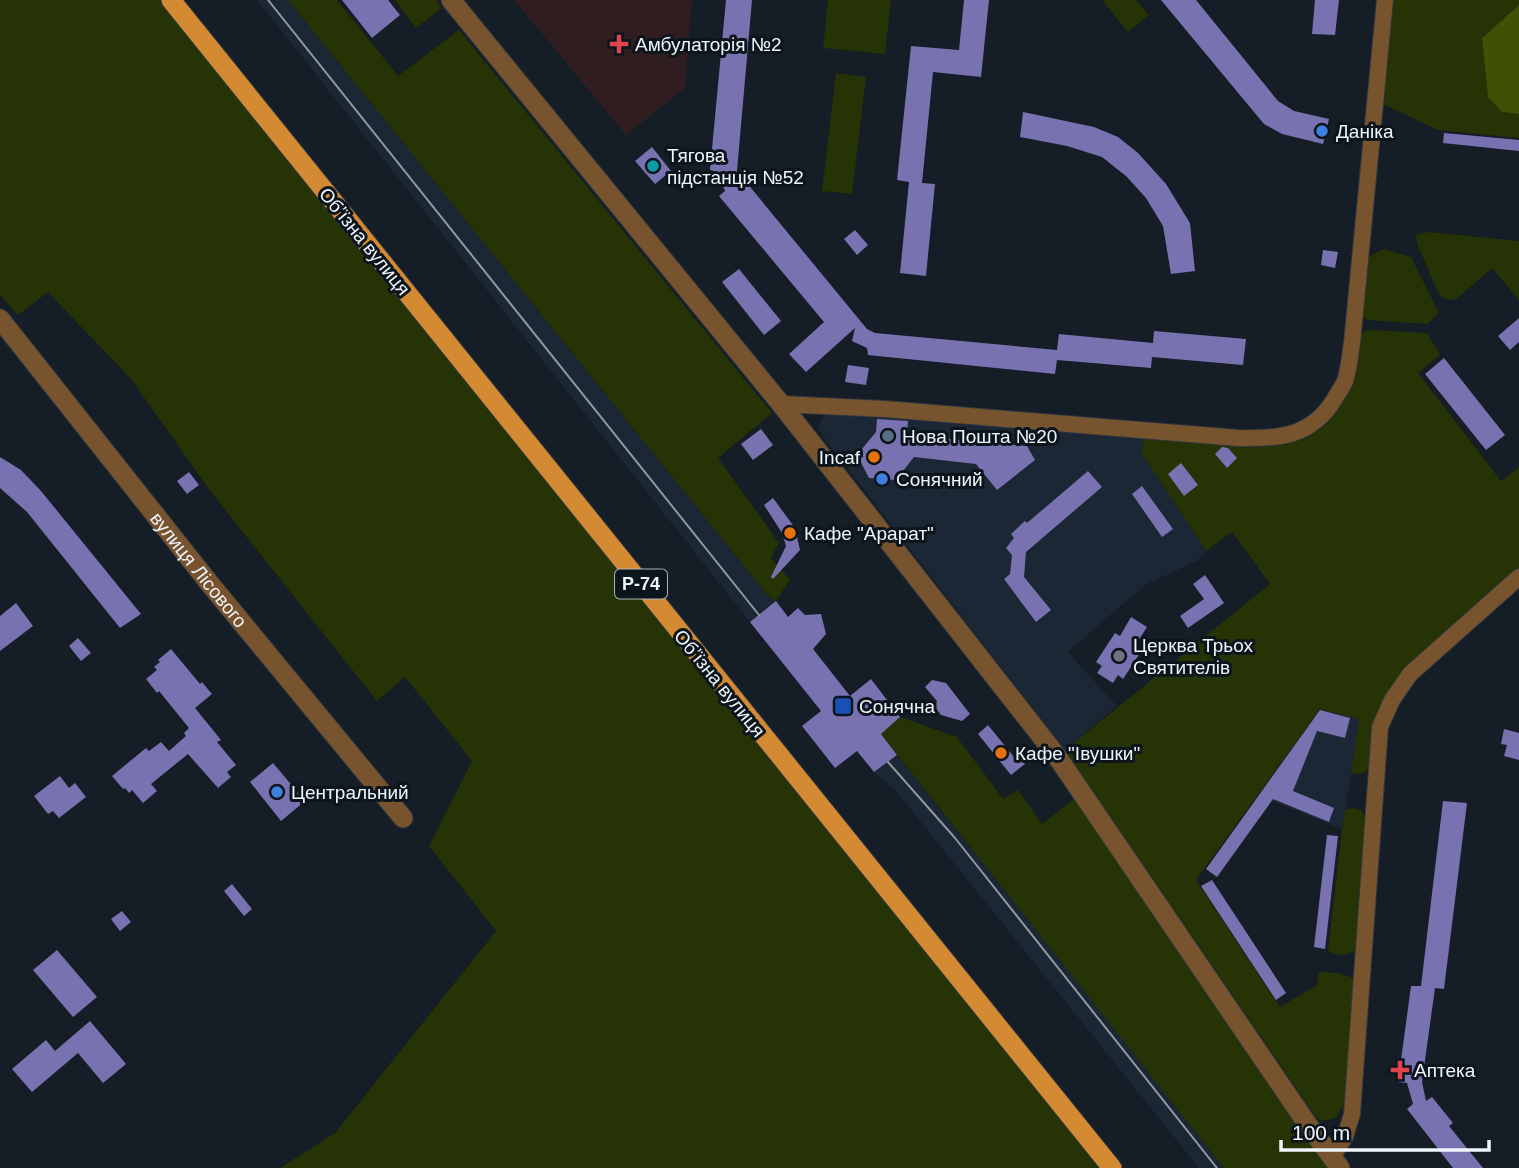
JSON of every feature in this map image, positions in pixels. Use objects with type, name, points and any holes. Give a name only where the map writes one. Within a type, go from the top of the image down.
[{"type":"main road","name":"Обʼїзна вулиця","points":[[171,0],[1112,1168]]},
{"type":"street","points":[[451,0],[781,404],[1056,755],[1336,1163]]},
{"type":"street","points":[[781,404],[1238,438],[1270,439],[1304,430],[1327,411],[1344,383],[1352,343],[1385,0]]},
{"type":"street","name":"вулиця Лісового","points":[[0,319],[210,584],[403,818]]},
{"type":"street","points":[[1336,1163],[1352,1114],[1380,727],[1392,700],[1410,674],[1519,577]]},
{"type":"shaded area","points":[[257,0],[288,0],[769,597],[776,601],[750,622]]},
{"type":"shaded area","name":"Амбулаторія №2","points":[[514,0],[692,0],[685,88],[626,135]]},
{"type":"shaded area","points":[[826,410],[1145,435],[1141,452],[1206,551],[1197,561],[1145,585],[1068,652],[1117,706],[1065,750],[818,430]]},
{"type":"shaded area","points":[[1320,709],[1360,719],[1342,829],[1257,795]]},
{"type":"shaded area","points":[[897,755],[1224,1168],[1199,1168],[896,791],[874,772]]},
{"type":"green space","points":[[0,0],[171,0],[1112,1168],[280,1168],[335,1133],[496,931],[429,846],[472,761],[405,677],[377,701],[211,492],[131,379],[48,292],[18,315],[0,295]]},
{"type":"green space","points":[[288,0],[337,0],[398,76],[459,30],[772,413],[718,458],[779,543],[771,558],[790,580],[776,601],[769,597]]},
{"type":"green space","points":[[395,0],[436,0],[442,8],[416,28]]},
{"type":"green space","points":[[828,0],[891,0],[885,54],[823,48]]},
{"type":"green space","points":[[1102,0],[1136,0],[1149,15],[1128,32]]},
{"type":"green space","points":[[1393,0],[1519,0],[1519,5],[1482,38],[1502,112],[1519,114],[1519,138],[1438,130],[1383,104]]},
{"type":"green space","points":[[1519,5],[1519,114],[1502,112],[1488,97],[1482,38]]},
{"type":"green space","points":[[836,73],[866,77],[852,194],[822,191]]},
{"type":"green space","points":[[1428,232],[1519,241],[1519,300],[1492,268],[1455,300],[1445,299],[1438,293],[1417,243],[1416,235]]},
{"type":"green space","points":[[1384,249],[1411,257],[1439,313],[1427,324],[1368,320],[1362,317],[1368,257]]},
{"type":"green space","points":[[1368,330],[1427,333],[1440,355],[1418,373],[1501,481],[1519,467],[1519,568],[1484,596],[1406,670],[1370,767],[1364,773],[1351,774],[1359,719],[1320,709],[1196,880],[1280,1007],[1317,985],[1319,972],[1338,973],[1354,978],[1347,1098],[1336,1118],[1321,1121],[1065,750],[1270,584],[1232,532],[1206,551],[1141,452],[1145,435],[1238,446],[1287,443],[1307,437],[1328,422],[1346,396],[1355,374],[1361,333]]},
{"type":"green space","points":[[900,717],[957,737],[1003,799],[1018,790],[1042,824],[1074,799],[1306,1140],[1328,1168],[1224,1168],[881,734]]},
{"type":"green space","points":[[1345,810],[1361,810],[1367,820],[1356,950],[1339,955],[1328,951]]},
{"type":"building","points":[[342,0],[388,0],[400,15],[372,38]]},
{"type":"building","points":[[726,0],[752,0],[737,171],[867,329],[875,333],[1057,350],[1059,334],[1153,343],[1154,331],[1246,339],[1243,365],[1152,357],[1151,368],[1057,360],[1055,374],[868,355],[867,348],[852,341],[855,328],[806,372],[789,354],[824,322],[719,196],[725,191],[718,172],[710,170]]},
{"type":"building","points":[[964,0],[989,0],[981,77],[933,72],[922,183],[935,184],[926,276],[900,273],[909,182],[897,180],[911,46],[959,50]]},
{"type":"building","points":[[1161,0],[1196,0],[1278,101],[1294,111],[1329,119],[1323,144],[1282,134],[1264,124]]},
{"type":"building","points":[[1315,0],[1339,0],[1335,35],[1312,34]]},
{"type":"building","points":[[1023,112],[1094,127],[1118,137],[1138,153],[1166,184],[1190,223],[1195,271],[1171,274],[1163,226],[1146,198],[1126,176],[1102,157],[1067,146],[1020,137]]},
{"type":"building","points":[[1444,133],[1519,140],[1519,151],[1443,143]]},
{"type":"building","name":"Тягова підстанція №52","points":[[652,147],[671,171],[655,184],[635,161]]},
{"type":"building","points":[[855,230],[868,245],[857,255],[844,239]]},
{"type":"building","points":[[1323,250],[1338,252],[1335,268],[1321,265]]},
{"type":"building","points":[[739,269],[781,321],[764,335],[722,282]]},
{"type":"building","points":[[1519,318],[1519,342],[1510,350],[1498,336]]},
{"type":"building","points":[[1444,358],[1505,435],[1486,450],[1425,374]]},
{"type":"building","points":[[848,365],[869,368],[866,385],[845,382]]},
{"type":"building","points":[[877,419],[908,421],[907,435],[1027,446],[1035,460],[997,490],[976,464],[914,457],[896,480],[869,478],[857,455],[876,432]]},
{"type":"building","points":[[761,429],[773,445],[753,460],[741,444]]},
{"type":"building","points":[[1222,447],[1228,448],[1237,458],[1227,468],[1215,454]]},
{"type":"building","points":[[0,457],[21,470],[41,491],[141,614],[120,628],[27,512],[0,488]]},
{"type":"building","points":[[1181,463],[1198,485],[1184,496],[1168,474]]},
{"type":"building","points":[[1088,471],[1102,487],[1026,552],[1024,577],[1051,610],[1036,622],[1004,579],[1010,574],[1012,555],[1006,548],[1014,538],[1011,534]]},
{"type":"building","points":[[189,472],[199,485],[187,494],[177,481]]},
{"type":"building","points":[[1142,486],[1173,529],[1162,537],[1132,494]]},
{"type":"building","points":[[773,498],[795,528],[800,550],[773,579],[771,577],[786,546],[782,533],[764,505]]},
{"type":"building","points":[[1205,575],[1224,603],[1188,628],[1180,616],[1204,599],[1193,584]]},
{"type":"building","points":[[776,601],[788,617],[798,608],[805,615],[821,614],[826,634],[813,649],[850,696],[871,679],[900,717],[881,734],[897,755],[874,772],[857,751],[835,768],[802,726],[821,711],[750,622]]},
{"type":"building","points":[[16,603],[33,626],[0,651],[0,616]]},
{"type":"building","name":"Церква Трьох Святителів","points":[[1131,617],[1147,627],[1135,646],[1142,650],[1123,679],[1118,675],[1113,683],[1097,673],[1102,666],[1096,662],[1115,633],[1120,636]]},
{"type":"building","points":[[78,638],[91,653],[81,661],[69,646]]},
{"type":"building","points":[[171,649],[200,684],[202,682],[212,694],[195,708],[221,740],[217,742],[236,765],[227,772],[231,777],[218,788],[188,754],[151,784],[157,791],[143,803],[132,790],[129,793],[123,789],[112,776],[146,748],[149,751],[161,742],[169,751],[186,736],[184,733],[189,728],[146,679],[157,670],[154,667],[160,662],[158,660]]},
{"type":"building","points":[[932,680],[946,683],[970,714],[962,721],[941,715],[935,708],[937,701],[925,687]]},
{"type":"building","points":[[1320,710],[1350,718],[1345,738],[1317,731],[1293,791],[1334,808],[1329,822],[1273,799],[1217,877],[1206,869]]},
{"type":"building","points":[[988,725],[1014,757],[1017,754],[1025,764],[1011,775],[978,734]]},
{"type":"building","points":[[1504,729],[1519,733],[1519,760],[1504,756],[1507,745],[1501,744]]},
{"type":"building","name":"Центральний","points":[[273,763],[305,801],[281,821],[250,782]]},
{"type":"building","points":[[60,776],[69,788],[75,783],[86,797],[59,818],[53,811],[48,814],[34,796]]},
{"type":"building","points":[[1443,801],[1467,803],[1444,989],[1435,988],[1422,1082],[1426,1101],[1432,1097],[1453,1123],[1449,1126],[1483,1168],[1453,1168],[1407,1109],[1413,1104],[1407,1083],[1398,1082],[1411,986],[1421,986]]},
{"type":"building","points":[[1327,835],[1338,836],[1325,949],[1314,947]]},
{"type":"building","points":[[1212,880],[1286,993],[1276,1000],[1201,886]]},
{"type":"building","points":[[232,884],[252,909],[244,916],[224,891]]},
{"type":"building","points":[[122,911],[131,922],[120,931],[111,919]]},
{"type":"building","points":[[57,950],[97,997],[73,1017],[33,970]]},
{"type":"building","points":[[90,1021],[126,1064],[103,1083],[78,1053],[32,1092],[12,1069],[46,1040],[55,1051]]},
{"type":"tram line","points":[[268,0],[759,615]]},
{"type":"tram line","points":[[888,762],[955,838],[1217,1168]]},
{"type":"place","name":"Амбулаторія №2","points":[[619,44]]},
{"type":"place","name":"Даніка","points":[[1322,131]]},
{"type":"place","name":"Тягова підстанція №52","points":[[653,166]]},
{"type":"place","name":"Нова Пошта №20","points":[[888,436]]},
{"type":"place","name":"Incaf","points":[[874,457]]},
{"type":"place","name":"Сонячний","points":[[882,479]]},
{"type":"place","name":"Кафе \"Арарат\"","points":[[790,533]]},
{"type":"place","name":"Церква Трьох Святителів","points":[[1119,656]]},
{"type":"place","name":"Сонячна","points":[[843,706]]},
{"type":"place","name":"Кафе \"Івушки\"","points":[[1001,753]]},
{"type":"place","name":"Центральний","points":[[277,792]]},
{"type":"place","name":"Аптека","points":[[1400,1070]]}]
